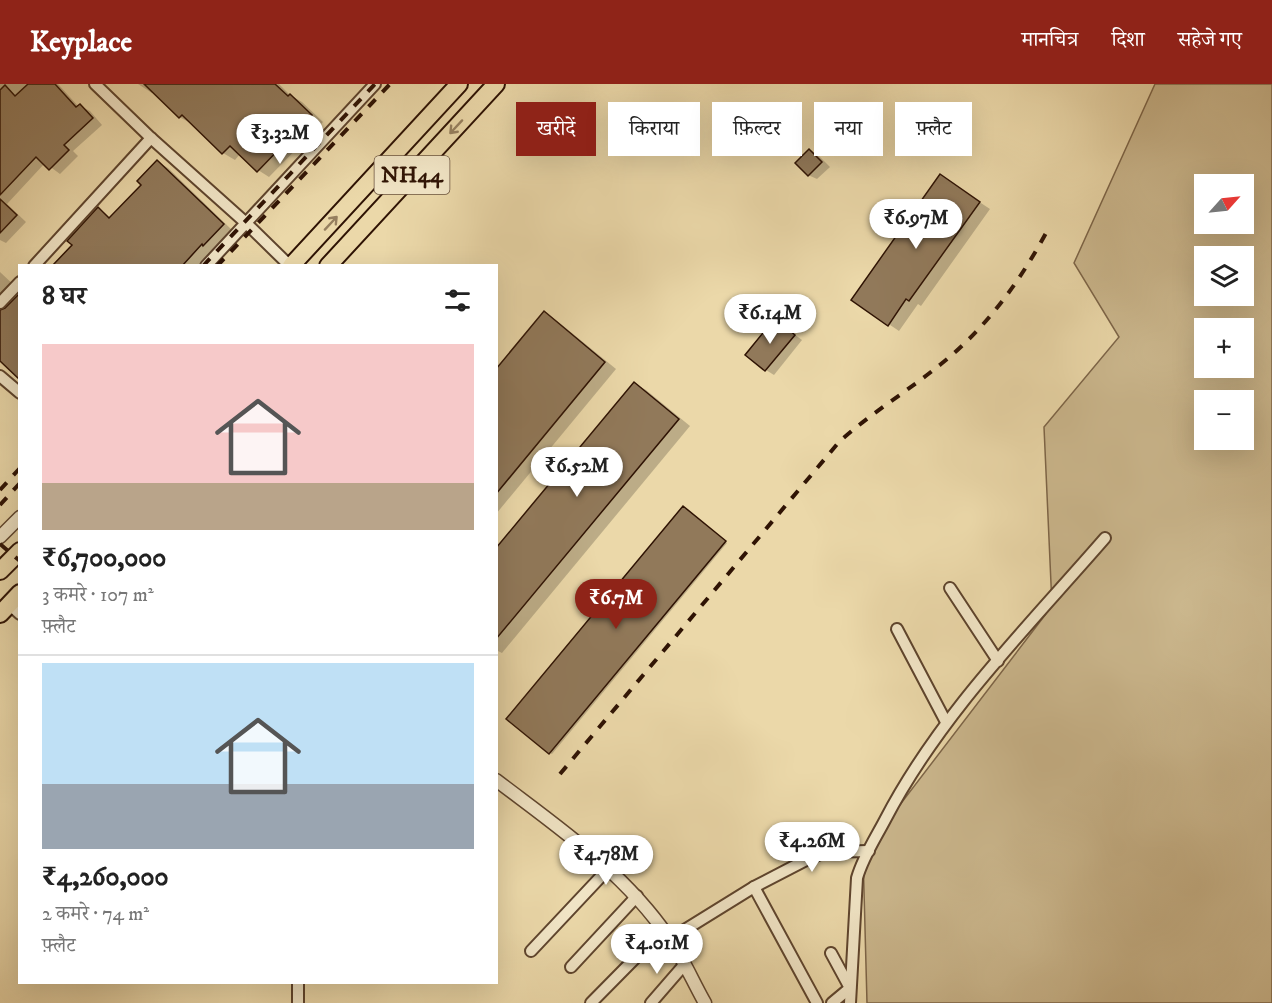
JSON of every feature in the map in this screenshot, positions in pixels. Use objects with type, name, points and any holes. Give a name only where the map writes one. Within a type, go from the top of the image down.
[{"type":"highway","name":"NH44","points":[[287,264],[314,241],[459,84]]},
{"type":"highway","name":"NH44","points":[[330,264],[496,84]]},
{"type":"highway","points":[[0,571],[18,553]]},
{"type":"street","points":[[94,84],[246,223],[287,264]]},
{"type":"street","points":[[208,264],[375,84]]},
{"type":"street","points":[[36,264],[151,138]]},
{"type":"street","points":[[0,303],[18,284]]},
{"type":"street","points":[[0,376],[18,391]]},
{"type":"street","points":[[0,537],[18,519]]},
{"type":"street","points":[[850,1003],[857,878],[862,862],[903,785],[946,722],[1105,538]]},
{"type":"street","points":[[950,588],[998,661]]},
{"type":"street","points":[[897,629],[946,722]]},
{"type":"street","points":[[498,782],[609,868],[637,896],[667,934],[704,1003]]},
{"type":"street","points":[[591,1003],[667,934],[808,859],[825,852],[869,850]]},
{"type":"street","points":[[531,951],[609,868]]},
{"type":"street","points":[[754,887],[817,1003]]},
{"type":"street","points":[[571,967],[637,896]]},
{"type":"street","points":[[831,953],[850,988]]},
{"type":"street","points":[[651,1003],[684,965]]},
{"type":"street","points":[[298,984],[298,1003]]},
{"type":"street","points":[[832,1003],[850,988]]},
{"type":"shaded area","points":[[1155,84],[1272,84],[1272,1003],[867,1003],[863,853],[1052,606],[1044,427],[1119,337],[1074,263]]},
{"type":"building","points":[[28,84],[55,84],[76,107],[80,104],[93,118],[64,145],[69,150],[49,170],[36,157],[0,195],[0,90],[5,85],[15,96]]},
{"type":"building","points":[[144,84],[275,84],[288,96],[290,94],[312,115],[257,172],[230,146],[222,154],[182,115],[179,118]]},
{"type":"building","points":[[809,149],[822,162],[808,176],[795,163]]},
{"type":"building","points":[[157,160],[224,224],[184,264],[54,264],[72,245],[67,241],[98,207],[109,218],[141,185],[137,181]]},
{"type":"building","points":[[940,174],[980,202],[909,301],[906,299],[888,326],[851,300]]},
{"type":"building","points":[[0,199],[17,215],[0,233]]},
{"type":"building","points":[[18,295],[18,378],[0,361],[0,310]]},
{"type":"building","points":[[544,311],[605,362],[498,492],[498,367]]},
{"type":"building","points":[[775,318],[795,335],[765,371],[745,355]]},
{"type":"building","points":[[634,382],[679,419],[498,637],[498,546]]},
{"type":"building","points":[[683,506],[726,541],[549,754],[506,719]]},
{"type":"railway","points":[[205,264],[375,84]]},
{"type":"railway","points":[[219,264],[390,84]]},
{"type":"railway","points":[[560,774],[839,442],[916,384],[972,336],[1013,287],[1046,233]]},
{"type":"railway","points":[[0,490],[18,470]]},
{"type":"railway","points":[[0,505],[18,485]]},
{"type":"railway","points":[[0,544],[18,559]]}]
